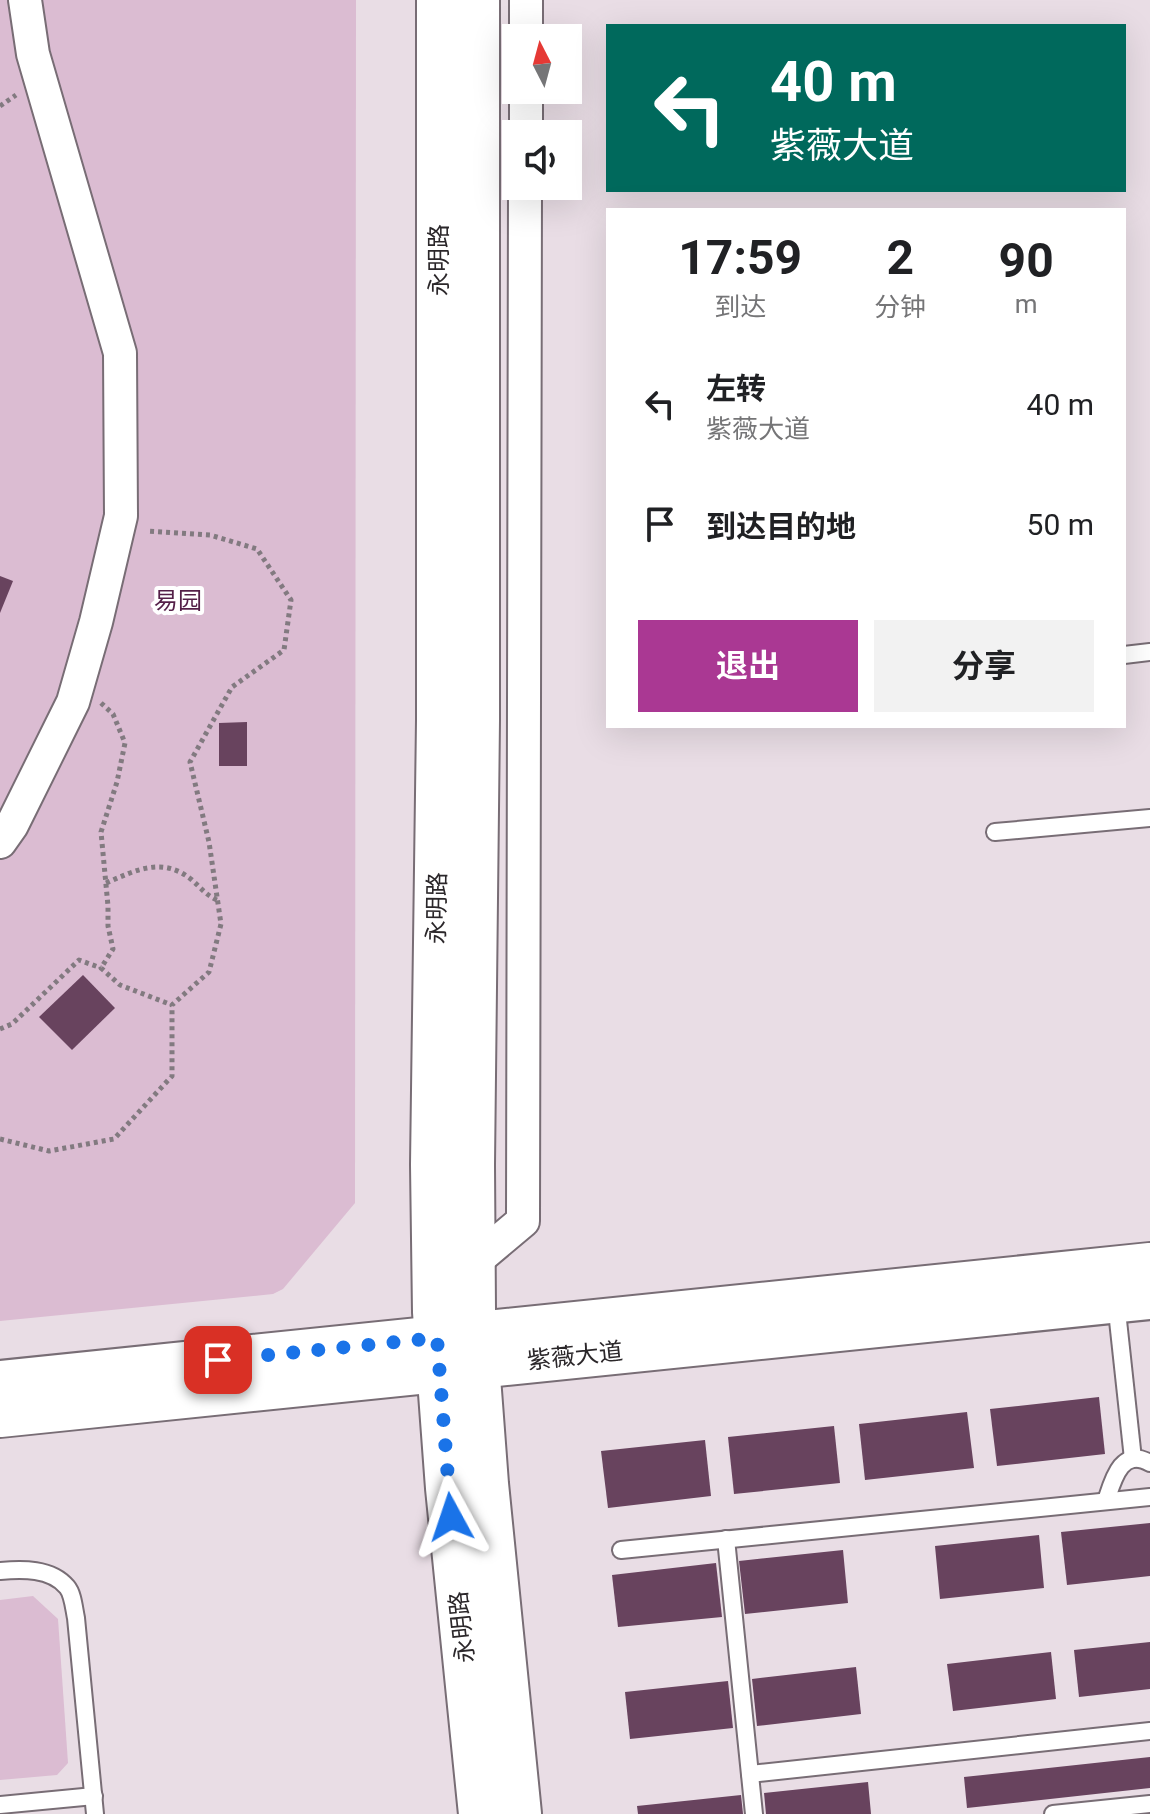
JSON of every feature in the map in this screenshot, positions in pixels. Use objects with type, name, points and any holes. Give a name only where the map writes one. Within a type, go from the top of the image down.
[{"type":"street","points":[[0,842],[12,825],[73,702],[121,516],[120,353],[33,54],[25,0]]},
{"type":"street","name":"永明路","points":[[439,0],[439,720],[433,1165],[435,1312],[457,1352],[487,1500],[519,1814]]},
{"type":"street","name":"永明路","points":[[477,0],[473,1263],[457,1352],[448,1488],[481,1814]]},
{"type":"street","points":[[526,0],[526,24]]},
{"type":"street","points":[[473,1263],[523,1221],[525,200]]},
{"type":"street","name":"紫薇大道","points":[[0,1415],[457,1352],[1150,1265]]},
{"type":"street","name":"紫薇大道","points":[[0,1383],[457,1352],[1133,1298]]},
{"type":"lane","points":[[1126,655],[1150,652]]},
{"type":"lane","points":[[995,832],[1150,818]]},
{"type":"lane","points":[[1133,1298],[1133,1459]]},
{"type":"lane","points":[[1106,1501],[1114,1475],[1122,1465],[1139,1458],[1150,1463]]},
{"type":"lane","points":[[621,1550],[1150,1497]]},
{"type":"lane","points":[[726,1539],[754,1814]]},
{"type":"lane","points":[[0,1571],[23,1569],[54,1576],[69,1589],[76,1618],[95,1814]]},
{"type":"lane","points":[[750,1774],[1150,1731]]},
{"type":"lane","points":[[0,1805],[94,1796]]},
{"type":"lane","points":[[1053,1814],[1150,1804]]},
{"type":"path","points":[[0,1139],[49,1151],[114,1139],[172,1076],[172,1005],[209,972],[221,924],[209,842],[190,762],[232,687],[284,650],[291,600],[257,549],[210,535],[118,530]]},
{"type":"path","points":[[78,685],[113,714],[125,743],[117,782],[101,832],[108,926],[113,949],[101,968]]},
{"type":"path","points":[[106,883],[142,868],[167,867],[190,878],[207,895],[217,900]]},
{"type":"path","points":[[0,1029],[12,1024],[79,960],[101,968],[120,985],[172,1005]]},
{"type":"green space","name":"易园","points":[[0,0],[356,0],[355,1203],[283,1289],[273,1294],[0,1321]]},
{"type":"green space","points":[[33,1596],[58,1619],[68,1763],[57,1775],[0,1780],[0,1600]]},
{"type":"building","points":[[0,576],[13,581],[0,613]]},
{"type":"building","points":[[247,722],[247,766],[219,766],[219,723]]},
{"type":"building","points":[[83,975],[115,1008],[72,1050],[39,1017]]},
{"type":"building","points":[[1099,1397],[1105,1454],[997,1466],[990,1409]]},
{"type":"building","points":[[967,1412],[974,1468],[865,1480],[859,1424]]},
{"type":"building","points":[[834,1426],[840,1483],[734,1494],[728,1437]]},
{"type":"building","points":[[705,1440],[711,1496],[608,1508],[601,1451]]},
{"type":"building","points":[[1150,1523],[1150,1576],[1067,1585],[1061,1532]]},
{"type":"building","points":[[1039,1535],[1044,1588],[940,1599],[935,1546]]},
{"type":"building","points":[[843,1550],[848,1603],[745,1614],[739,1561]]},
{"type":"building","points":[[716,1563],[722,1617],[618,1627],[612,1575]]},
{"type":"building","points":[[1150,1642],[1150,1689],[1079,1697],[1074,1650]]},
{"type":"building","points":[[1051,1652],[1056,1699],[953,1711],[947,1664]]},
{"type":"building","points":[[856,1667],[861,1714],[757,1726],[752,1679]]},
{"type":"building","points":[[728,1681],[733,1728],[630,1739],[625,1692]]},
{"type":"building","points":[[1150,1757],[1150,1788],[967,1808],[964,1777]]},
{"type":"building","points":[[868,1782],[871,1814],[766,1814],[764,1793]]},
{"type":"building","points":[[741,1795],[743,1814],[638,1814],[637,1806]]},
{"type":"route","points":[[218,1360],[437,1338],[451,1517]]}]
